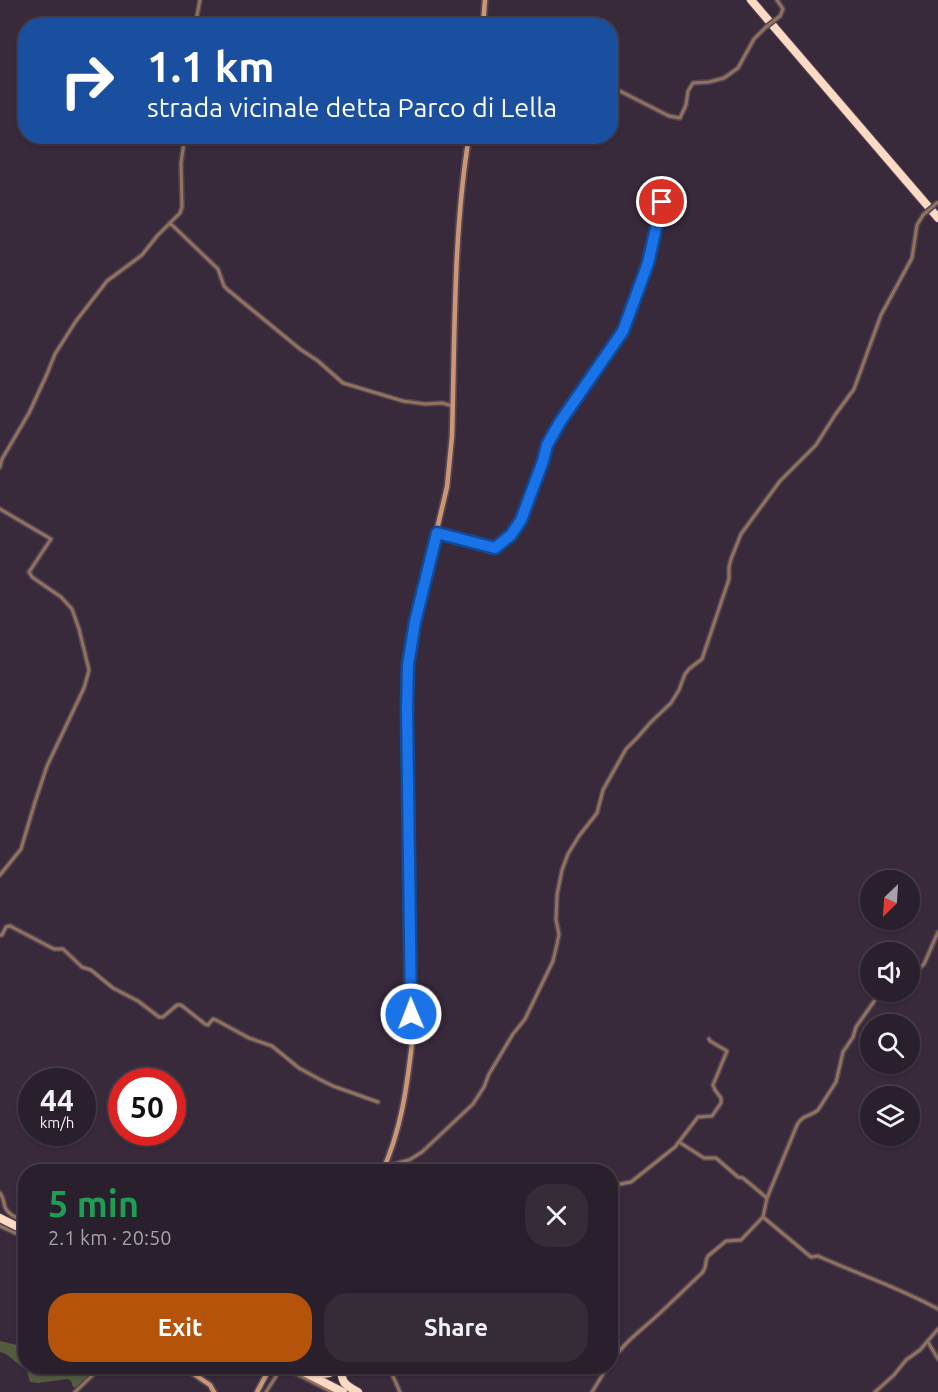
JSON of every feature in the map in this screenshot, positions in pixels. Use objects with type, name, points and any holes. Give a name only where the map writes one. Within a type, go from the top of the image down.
[{"type":"highway","points":[[751,0],[938,218]]},
{"type":"highway","points":[[757,0],[938,211]]},
{"type":"highway","points":[[0,1222],[18,1227]]},
{"type":"highway","points":[[308,1374],[343,1392]]},
{"type":"highway","points":[[316,1374],[351,1392]]},
{"type":"highway","points":[[341,1374],[345,1384],[358,1392]]},
{"type":"main road","points":[[484,18],[485,0]]},
{"type":"main road","points":[[385,1164],[402,1113],[412,1043],[408,665],[415,622],[450,468],[458,234],[468,144]]},
{"type":"main road","points":[[193,1374],[210,1385],[214,1392]]},
{"type":"main road","points":[[257,1392],[268,1374]]},
{"type":"street","points":[[197,18],[200,0]]},
{"type":"street","points":[[618,90],[669,117],[680,118],[686,105],[688,91],[693,83],[724,78],[738,68],[754,39],[780,16],[783,9],[777,0]]},
{"type":"street","points":[[0,467],[2,459],[18,435],[33,404],[54,354],[76,321],[107,281],[142,255],[180,213],[184,144]]},
{"type":"street","points":[[437,533],[495,548],[508,538],[518,525],[547,445],[560,422],[623,331],[648,263],[665,186]]},
{"type":"street","points":[[397,1164],[422,1152],[472,1104],[513,1034],[525,1019],[553,961],[559,934],[556,920],[557,895],[568,854],[597,813],[603,790],[626,749],[670,703],[679,690],[685,674],[702,659],[729,579],[731,559],[741,534],[780,482],[816,445],[834,415],[854,389],[881,315],[912,258],[915,231],[919,221],[922,215],[938,202]]},
{"type":"street","points":[[170,223],[218,269],[224,286],[228,290],[343,383],[403,401],[425,404],[442,403],[453,406]]},
{"type":"street","points":[[0,509],[51,539],[29,572],[32,577],[61,597],[72,609],[78,622],[89,670],[84,688],[48,766],[21,849],[0,875]]},
{"type":"street","points":[[0,935],[6,927],[10,926],[54,949],[63,949],[82,967],[90,969],[113,988],[138,1001],[159,1017],[163,1017],[177,1005],[181,1005],[208,1025],[213,1019],[216,1020],[249,1038],[272,1046],[299,1068],[326,1083],[378,1102]]},
{"type":"street","points":[[920,968],[938,932]]},
{"type":"street","points":[[618,1350],[702,1274],[707,1266],[708,1256],[726,1241],[741,1240],[763,1217],[767,1198],[799,1121],[818,1110],[836,1082],[843,1052],[856,1027],[874,1002]]},
{"type":"street","points":[[618,1184],[631,1182],[678,1142],[698,1117],[712,1116],[722,1101],[713,1085],[727,1051],[709,1039]]},
{"type":"street","points":[[678,1142],[704,1158],[716,1158],[767,1198]]},
{"type":"street","points":[[0,1193],[8,1212],[18,1218]]},
{"type":"street","points":[[763,1217],[811,1257],[818,1256],[861,1276],[915,1296],[938,1309]]},
{"type":"street","points":[[0,1222],[18,1233]]},
{"type":"street","points":[[875,1392],[894,1375],[904,1362],[928,1342],[938,1329]]},
{"type":"street","points":[[928,1342],[938,1359]]},
{"type":"street","points":[[75,1392],[94,1374]]},
{"type":"street","points":[[267,1392],[278,1374]]},
{"type":"street","points":[[297,1374],[332,1392]]},
{"type":"street","points":[[392,1374],[400,1392]]},
{"type":"street","points":[[592,1392],[603,1374]]},
{"type":"green space","points":[[0,1341],[18,1345],[18,1364],[6,1354],[0,1352]]},
{"type":"green space","points":[[28,1374],[92,1374],[77,1388],[73,1387],[68,1379],[30,1382]]},
{"type":"route","points":[[411,1014],[408,665],[415,622],[437,533],[495,548],[508,538],[518,525],[547,445],[560,422],[623,331],[648,263],[662,202]]}]
